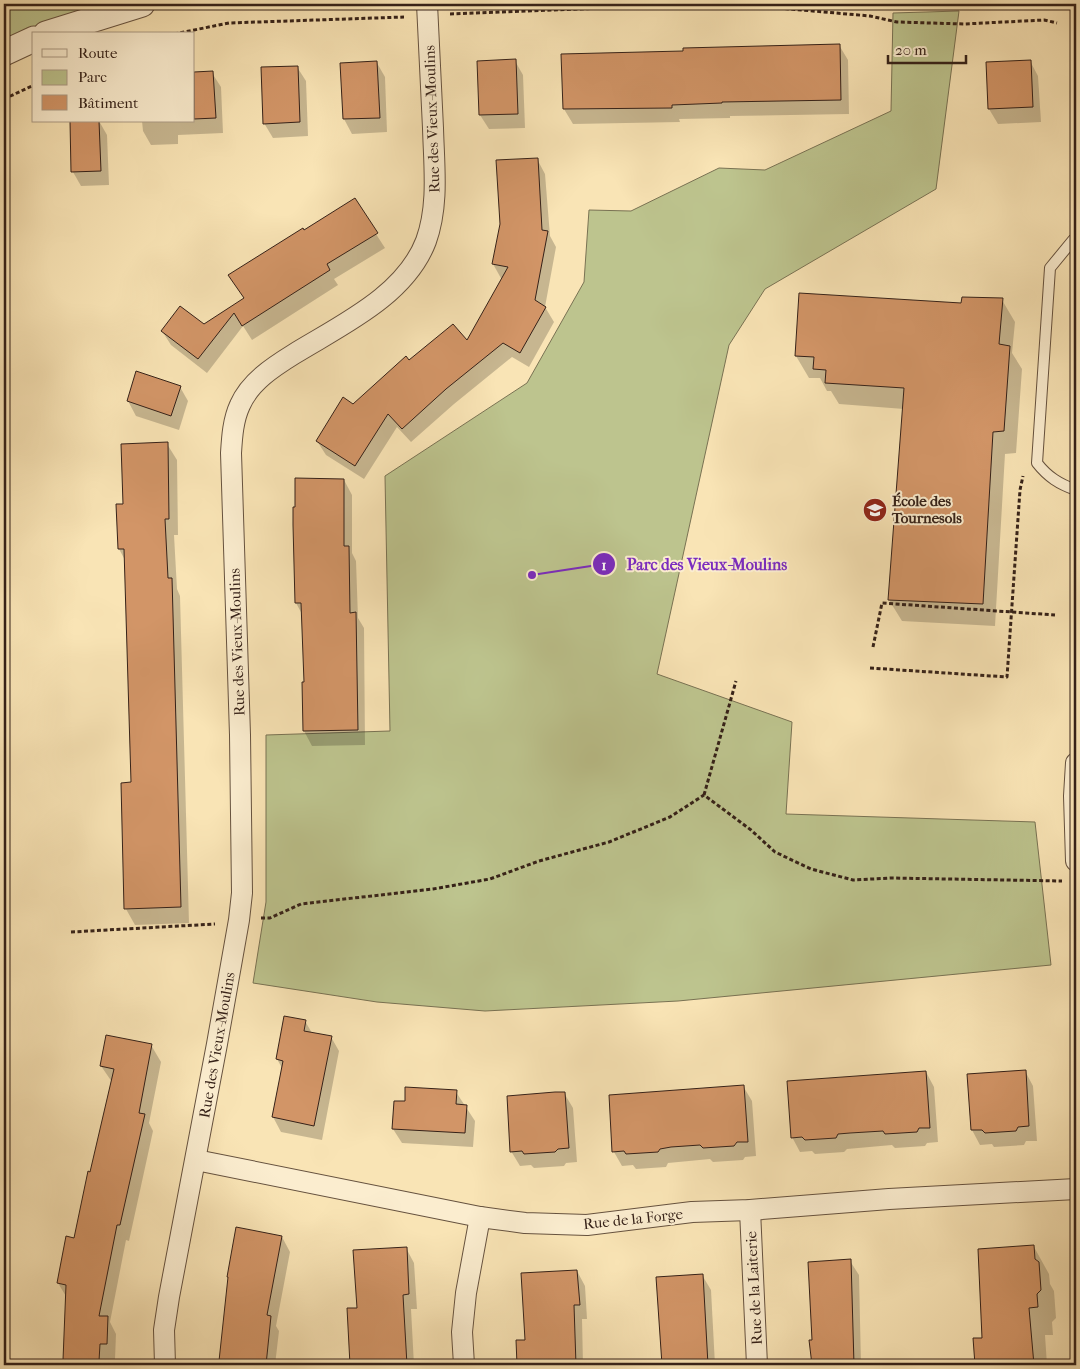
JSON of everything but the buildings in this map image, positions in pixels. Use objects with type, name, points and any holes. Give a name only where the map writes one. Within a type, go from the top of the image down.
[{"type":"street","points":[[52,32],[142,4]]},
{"type":"street","name":"Rue des Vieux-Moulins","points":[[165,1365],[164,1330],[169,1296],[196,1160],[239,920],[242,862],[231,453],[234,425],[240,404],[254,383],[275,366],[381,300],[401,282],[415,264],[426,240],[436,200],[428,4]]},
{"type":"street","points":[[4,53],[32,40]]},
{"type":"street","points":[[1076,763],[1074,796],[1076,862]]},
{"type":"street","name":"Rue de la Forge","points":[[196,1160],[480,1217],[525,1223],[587,1225],[692,1212],[750,1210],[889,1199],[1076,1190]]},
{"type":"street","name":"Rue de la Laiterie","points":[[750,1210],[757,1365]]},
{"type":"street","points":[[464,1365],[462,1332],[466,1293],[480,1217]]},
{"type":"lane","points":[[1076,238],[1050,268],[1037,463],[1047,476],[1064,486],[1076,490]]},
{"type":"path","points":[[733,4],[870,16],[897,22],[964,24],[1044,20],[1058,23]]},
{"type":"path","points":[[4,99],[32,86]]},
{"type":"path","points":[[870,668],[1007,677],[1020,490],[1024,471],[1037,463]]},
{"type":"path","points":[[873,647],[882,603],[1055,615]]},
{"type":"path","points":[[71,932],[220,924],[239,920],[270,918],[301,904],[433,889],[490,879],[539,861],[610,842],[670,817],[704,795],[736,681]]},
{"type":"path","points":[[704,795],[751,830],[775,852],[811,869],[853,880],[890,878],[1068,881]]},
{"type":"green space","points":[[4,4],[142,4],[63,32],[32,32],[32,43],[4,53]]},
{"type":"green space","points":[[959,11],[936,189],[765,289],[729,345],[657,674],[792,722],[786,814],[1035,822],[1051,965],[678,1001],[485,1011],[377,1002],[253,983],[266,902],[266,735],[390,731],[385,476],[527,383],[584,282],[589,210],[631,211],[719,168],[765,170],[891,111],[893,13]]},
{"type":"place","name":"École des Tournesols","points":[[875,510]]},
{"type":"place","name":"Parc des Vieux-Moulins","points":[[532,575]]}]
